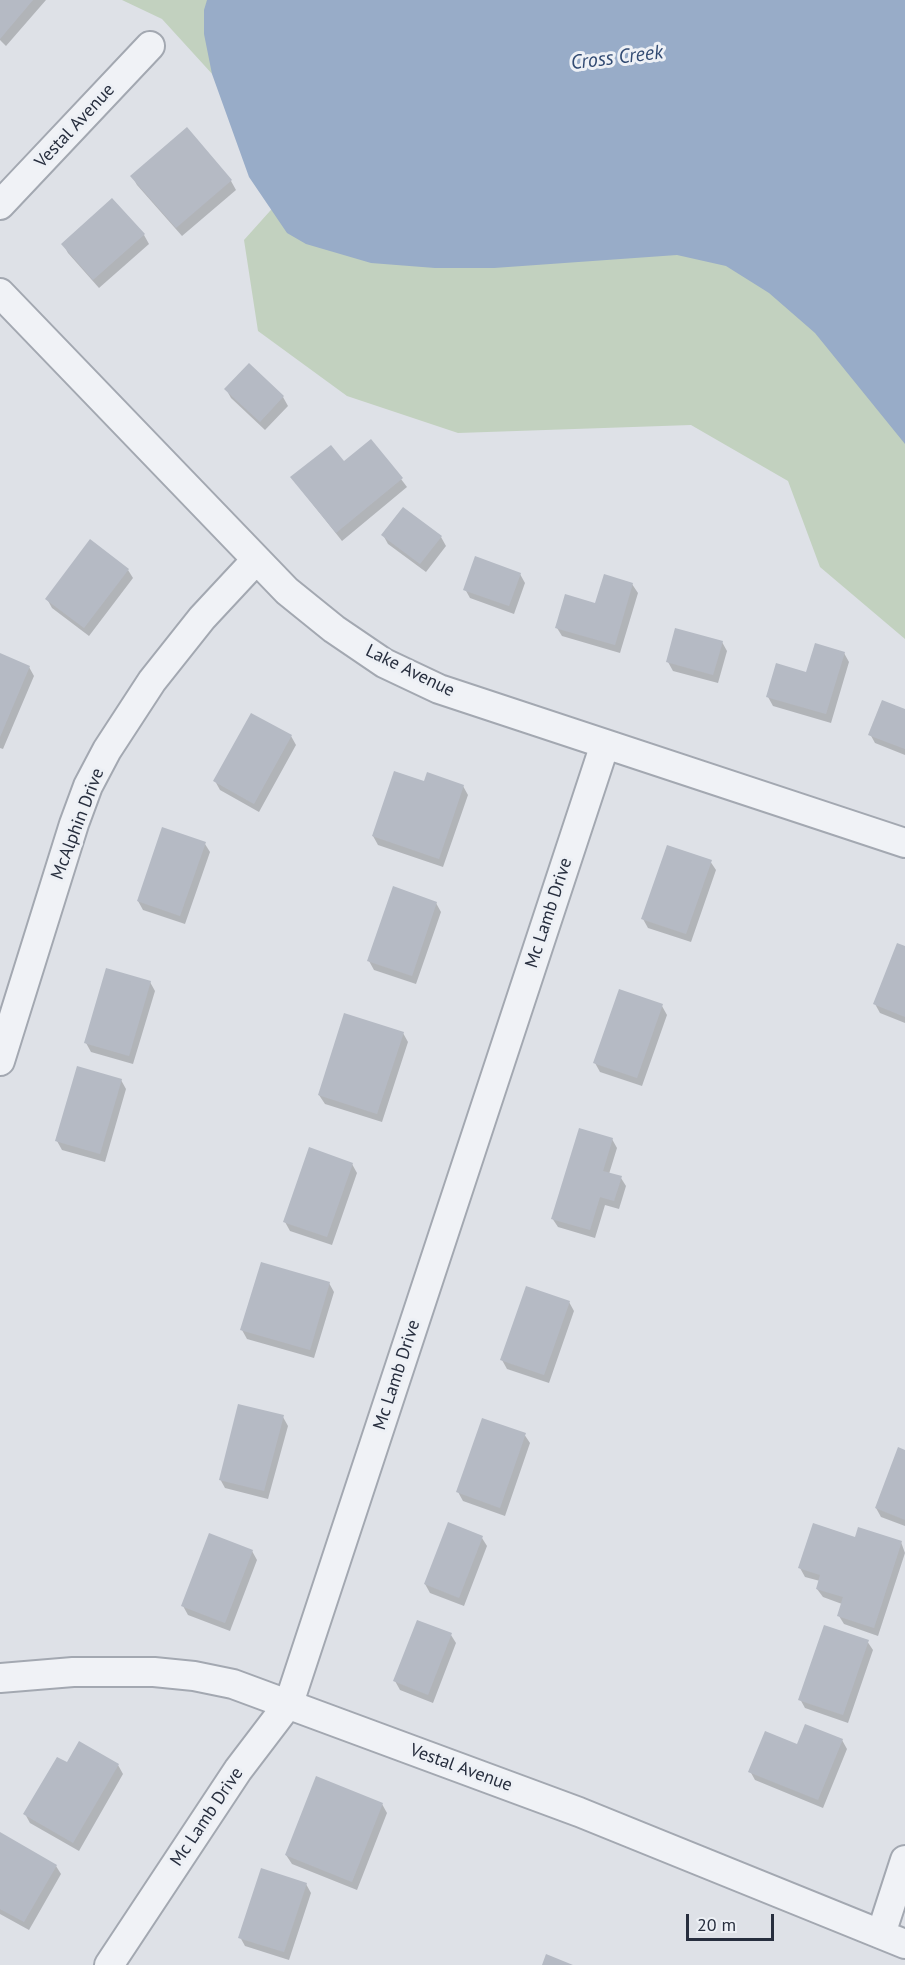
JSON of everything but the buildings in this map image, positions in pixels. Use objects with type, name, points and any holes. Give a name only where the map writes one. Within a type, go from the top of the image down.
[{"type":"street","name":"Vestal Avenue","points":[[0,205],[150,46]]},
{"type":"street","name":"Lake Avenue","points":[[0,293],[287,591],[334,629],[384,663],[439,688],[905,843]]},
{"type":"street","name":"McAlphin Drive","points":[[0,1061],[88,786],[107,750],[152,681],[202,618],[256,560]]},
{"type":"street","name":"Mc Lamb Drive","points":[[109,1965],[238,1770],[289,1703],[605,744]]},
{"type":"street","name":"Vestal Avenue","points":[[0,1678],[73,1672],[154,1672],[194,1676],[233,1684],[579,1812],[893,1939]]},
{"type":"street","points":[[893,1939],[905,1860]]},
{"type":"green space","points":[[122,0],[905,0],[905,639],[820,567],[788,481],[691,425],[458,433],[347,396],[258,331],[244,240],[287,192],[255,121],[162,19]]},
{"type":"water","name":"Cross Creek","points":[[207,0],[905,0],[905,444],[815,333],[769,293],[726,266],[677,255],[494,268],[435,268],[371,263],[306,244],[287,233],[249,177],[212,74],[204,34],[204,10]]}]
